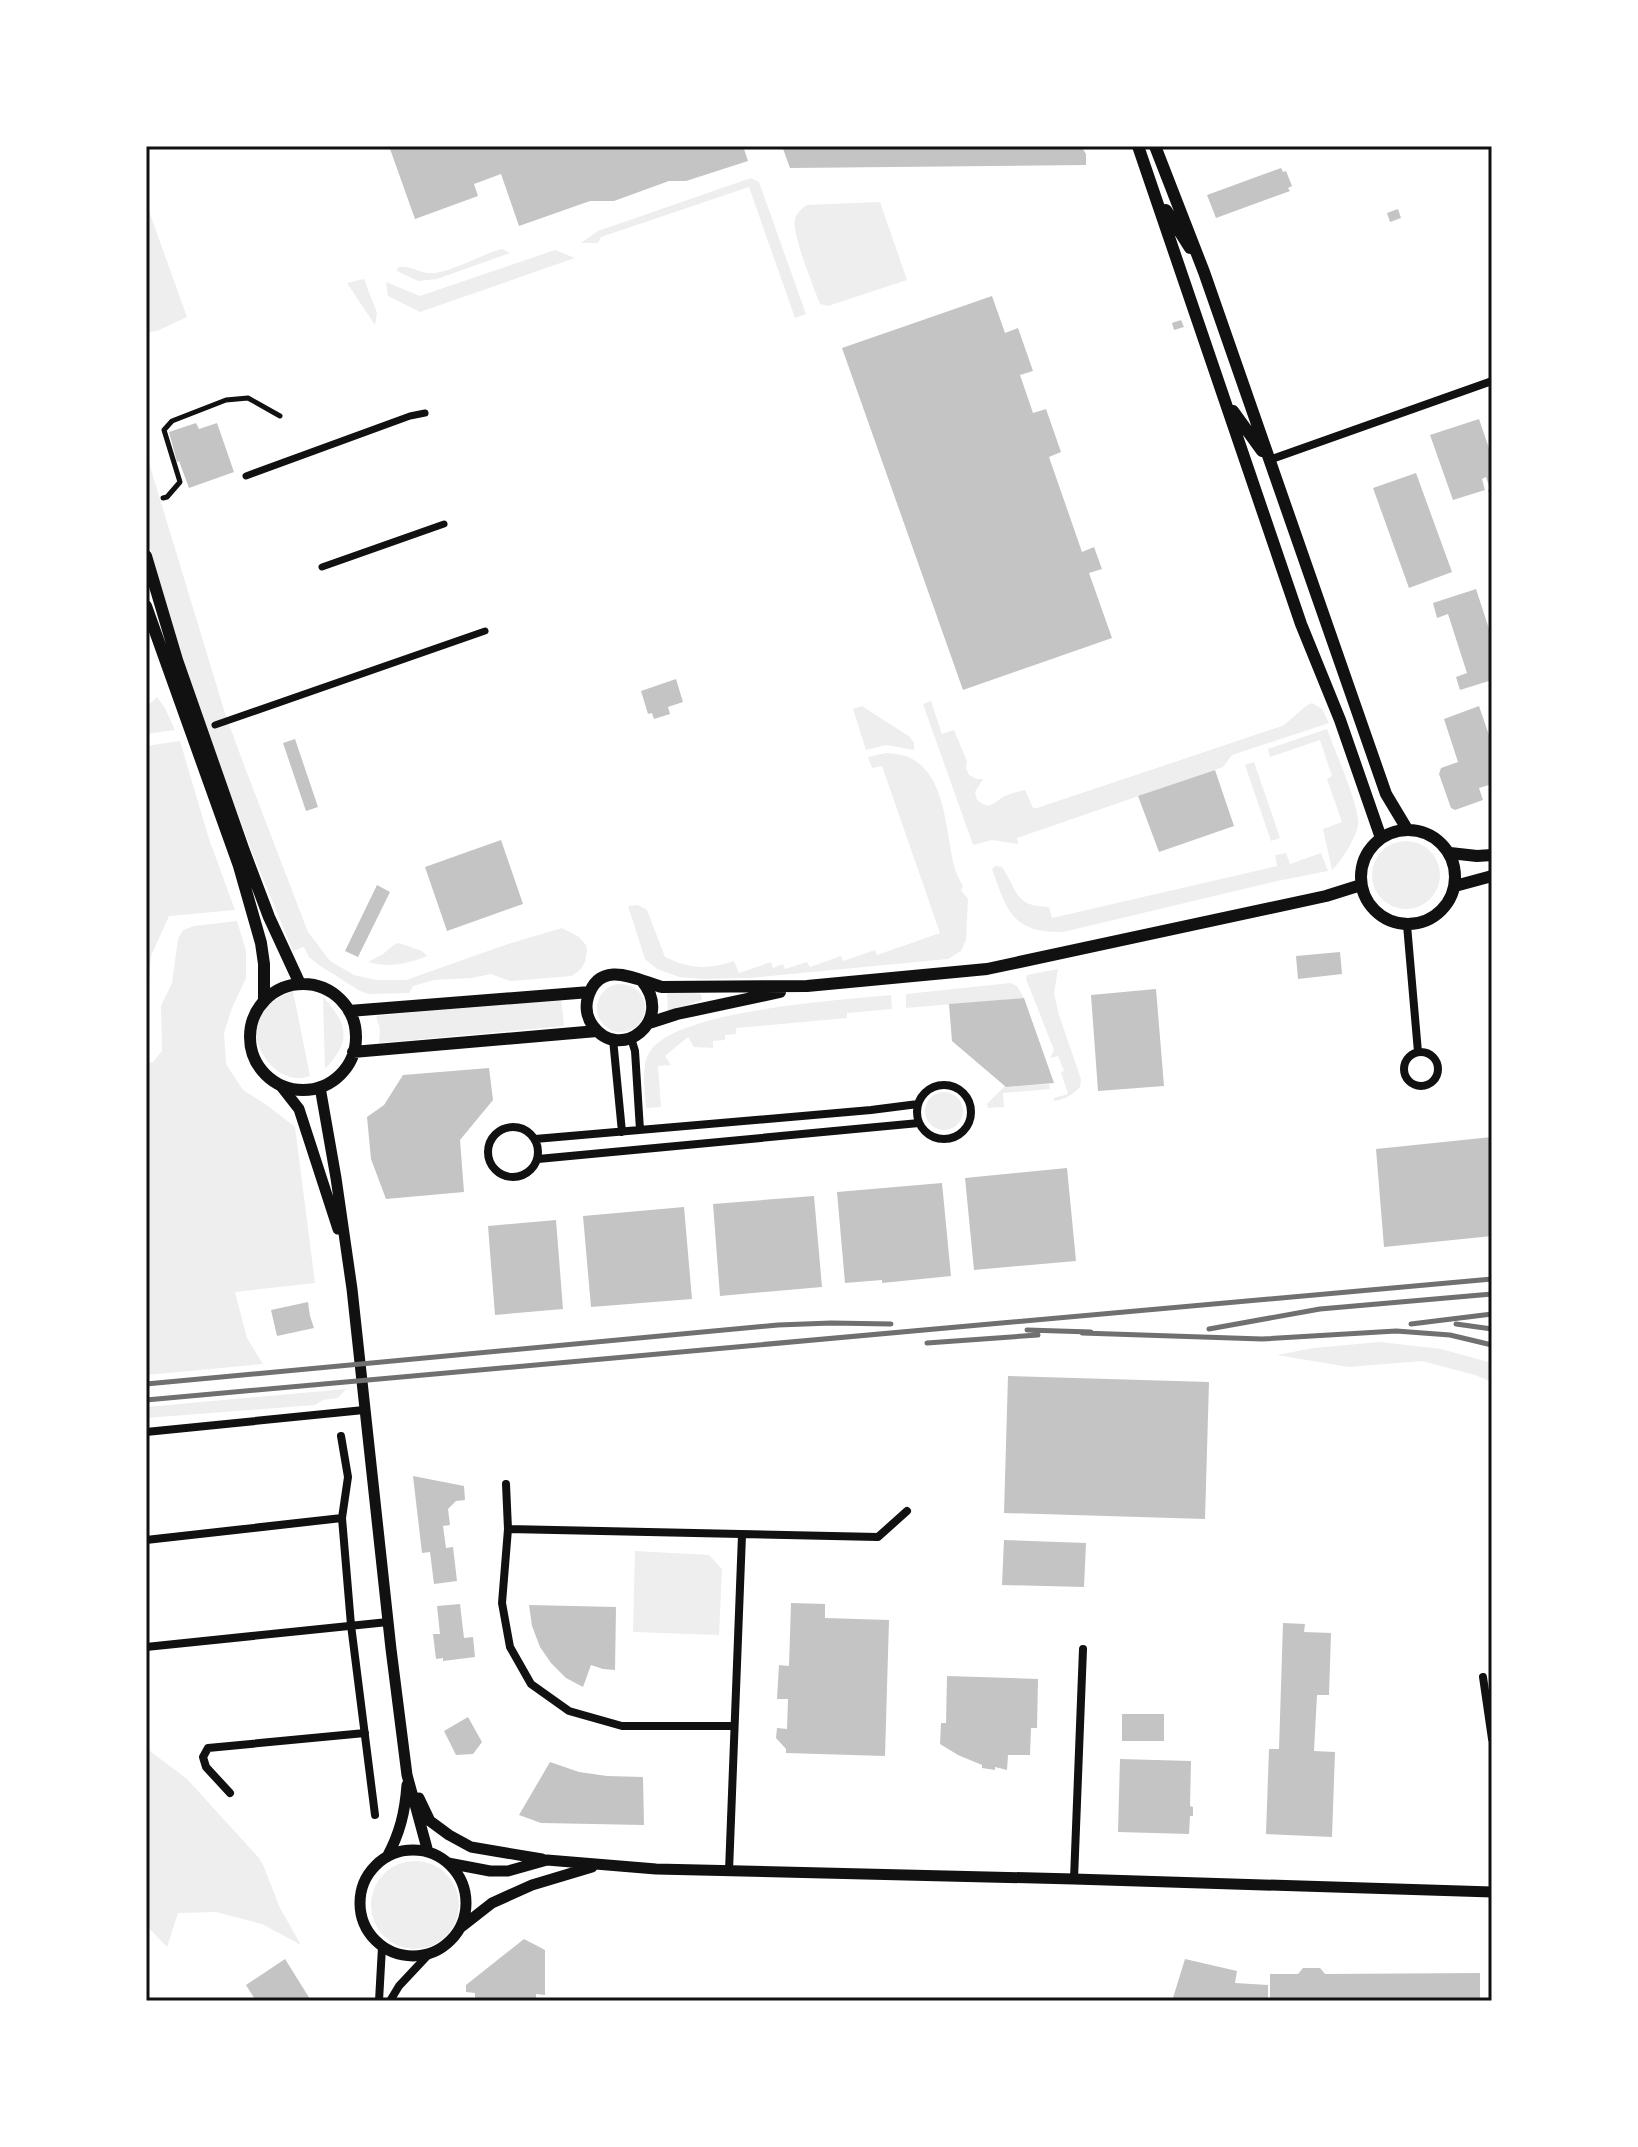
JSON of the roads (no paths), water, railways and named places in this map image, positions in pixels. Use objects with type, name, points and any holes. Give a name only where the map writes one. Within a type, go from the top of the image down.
[{"type":"main road","points":[[1138,146],[1301,624],[1335,707],[1381,838]]},
{"type":"main road","points":[[1155,146],[1204,272],[1386,794],[1407,829]]},
{"type":"main road","points":[[1154,190],[1204,272]]},
{"type":"main road","points":[[1226,402],[1269,460]]},
{"type":"main road","points":[[146,556],[177,660],[244,851],[269,917],[300,984]]},
{"type":"main road","points":[[146,606],[239,866],[261,943],[264,1000]]},
{"type":"main road","points":[[1407,829],[1420,831],[1442,843],[1456,869],[1455,886],[1441,912],[1428,920],[1407,925],[1386,919],[1374,911],[1361,885],[1361,871],[1371,847],[1381,838],[1407,829]]},
{"type":"main road","points":[[1450,853],[1492,855]]},
{"type":"main road","points":[[1455,886],[1492,876]]},
{"type":"main road","points":[[642,981],[653,1001],[653,1012],[641,1032],[631,1038],[613,1039],[597,1031],[590,1023],[587,1002],[597,982],[614,974],[632,975],[662,987],[807,986],[954,973],[1020,963],[1326,896],[1361,885]]},
{"type":"main road","points":[[300,984],[328,991],[340,999],[349,1011],[356,1038],[346,1067],[335,1079],[320,1087],[300,1090],[281,1086],[261,1070],[250,1047],[250,1030],[264,1000],[281,989],[300,984]]},
{"type":"main road","points":[[649,1023],[807,986]]},
{"type":"main road","points":[[349,1011],[590,992]]},
{"type":"main road","points":[[353,1052],[597,1031]]},
{"type":"street","points":[[1269,460],[1492,381]]},
{"type":"street","points":[[246,476],[425,413]]},
{"type":"street","points":[[322,567],[444,524]]},
{"type":"street","points":[[215,725],[485,631]]},
{"type":"street","points":[[1407,925],[1418,1052]]},
{"type":"street","points":[[631,1038],[635,1051],[640,1130]]},
{"type":"street","points":[[613,1039],[622,1132]]},
{"type":"street","points":[[1418,1052],[1432,1056],[1439,1069],[1433,1083],[1418,1087],[1406,1078],[1404,1070],[1406,1060],[1418,1052]]},
{"type":"street","points":[[281,1086],[299,1109],[348,1261]]},
{"type":"street","points":[[935,1086],[952,1086],[966,1096],[971,1111],[970,1120],[966,1128],[952,1138],[936,1137],[919,1123],[918,1104],[935,1086]]},
{"type":"street","points":[[320,1087],[348,1261],[407,1775],[428,1852]]},
{"type":"street","points":[[535,1139],[918,1104]]},
{"type":"street","points":[[538,1159],[919,1123]]},
{"type":"street","points":[[505,1128],[521,1128],[535,1139],[538,1159],[524,1175],[511,1177],[495,1170],[490,1163],[488,1155],[492,1139],[505,1128]]},
{"type":"street","points":[[146,1432],[364,1410]]},
{"type":"street","points":[[341,1436],[348,1477],[342,1518],[351,1625],[375,1815]]},
{"type":"street","points":[[506,1484],[508,1529],[502,1603],[510,1647],[531,1684],[569,1711],[622,1726],[734,1726]]},
{"type":"street","points":[[508,1529],[878,1537],[907,1511]]},
{"type":"street","points":[[146,1540],[342,1518]]},
{"type":"street","points":[[729,1871],[742,1535]]},
{"type":"street","points":[[146,1647],[388,1622]]},
{"type":"street","points":[[1074,1879],[1083,1649]]},
{"type":"street","points":[[1483,1677],[1492,1739]]},
{"type":"street","points":[[230,1793],[206,1767],[203,1757],[208,1748],[365,1733]]},
{"type":"street","points":[[387,1857],[401,1824],[407,1775]]},
{"type":"street","points":[[407,1775],[430,1821],[449,1835],[471,1847],[547,1860],[729,1871],[1492,1892]]},
{"type":"street","points":[[429,1954],[405,1956],[382,1947],[369,1934],[359,1901],[363,1883],[373,1868],[387,1857],[407,1850],[428,1852],[448,1863],[483,1871],[508,1871],[547,1860]]},
{"type":"street","points":[[448,1863],[459,1877],[466,1894],[466,1912],[460,1929]]},
{"type":"street","points":[[390,2001],[399,1986],[429,1954],[447,1944],[492,1903],[532,1885],[601,1865]]},
{"type":"street","points":[[379,2001],[382,1947]]},
{"type":"lane","points":[[163,498],[180,482],[164,430],[172,421],[226,400],[248,398],[280,416]]},
{"type":"railway","points":[[146,1400],[1492,1279]]},
{"type":"railway","points":[[1209,1329],[1320,1309],[1492,1294]]},
{"type":"railway","points":[[1411,1324],[1492,1314]]},
{"type":"railway","points":[[146,1384],[778,1325],[891,1324]]},
{"type":"railway","points":[[1456,1324],[1492,1329]]},
{"type":"railway","points":[[1027,1330],[1091,1332]]},
{"type":"railway","points":[[1082,1333],[1262,1339],[1396,1331],[1450,1335],[1492,1345]]},
{"type":"railway","points":[[927,1343],[1038,1335]]}]
